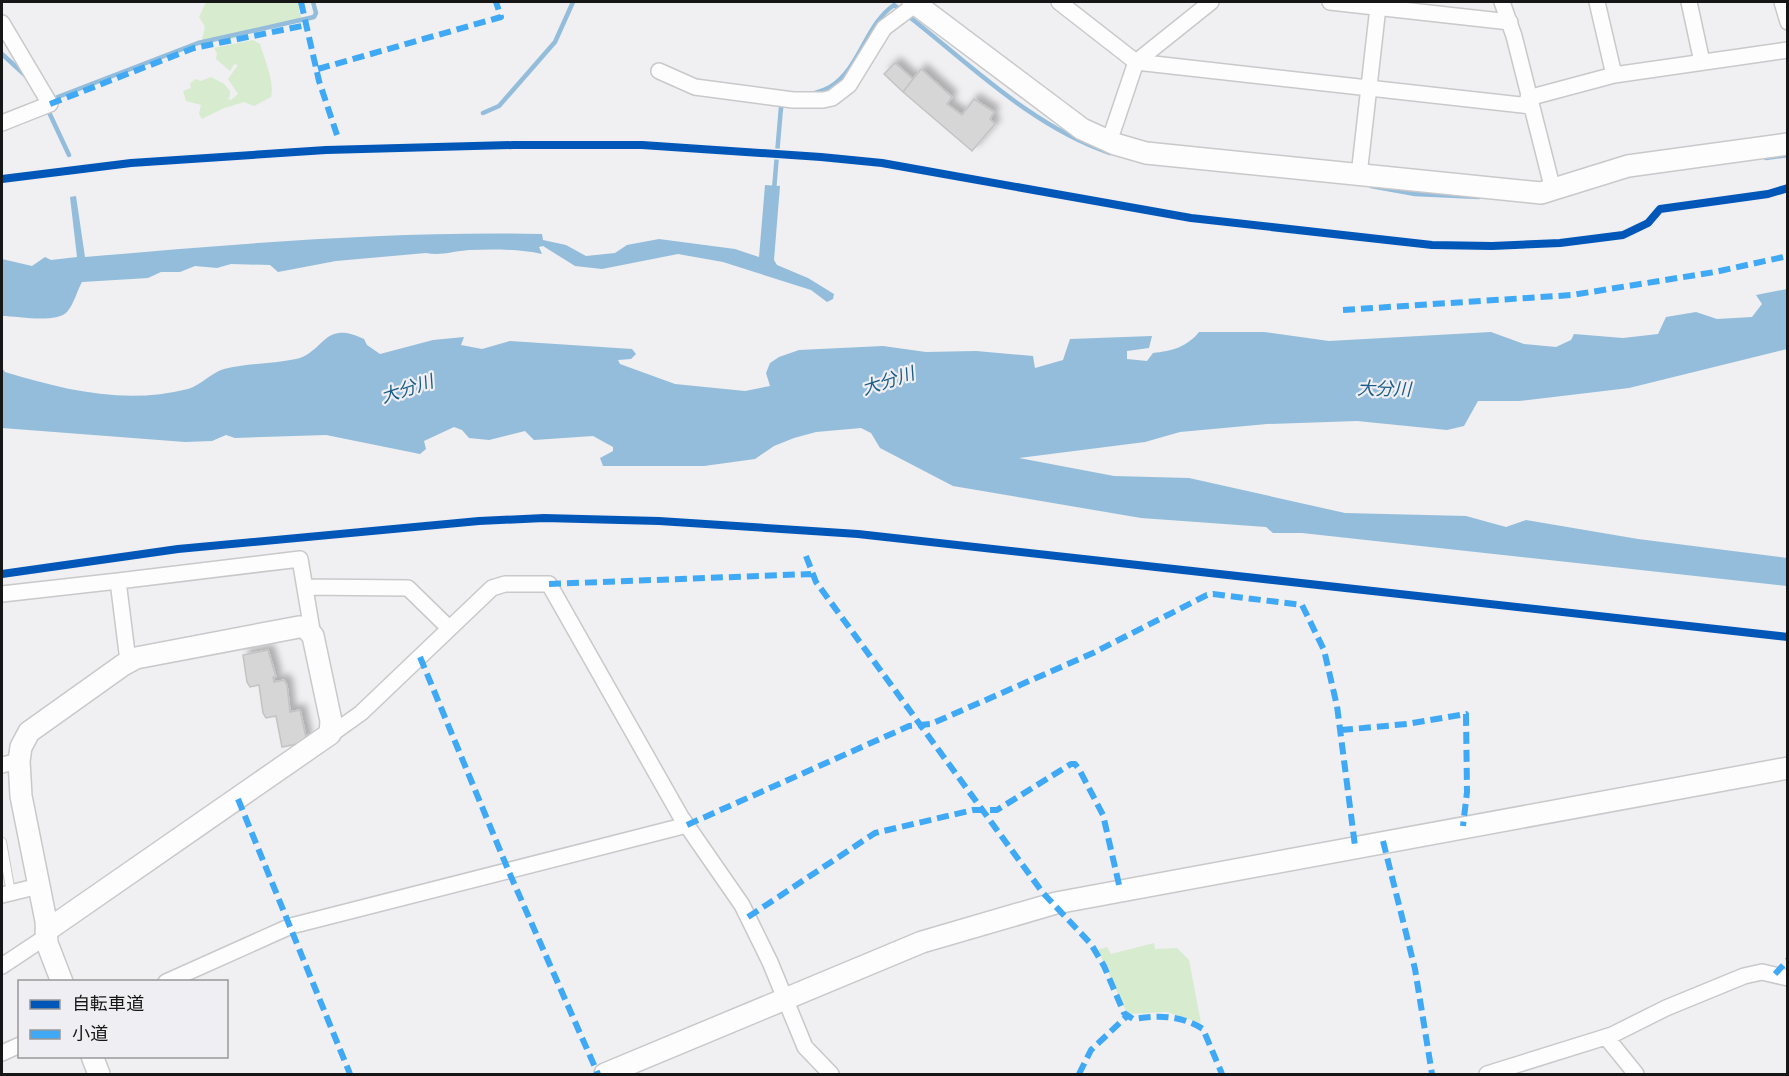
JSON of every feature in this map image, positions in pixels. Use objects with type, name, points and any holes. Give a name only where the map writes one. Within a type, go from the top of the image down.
[{"type":"street","points":[[1109,142],[1136,62],[1210,2]]},
{"type":"street","points":[[1330,2],[1510,22]]},
{"type":"street","points":[[1502,2],[1510,22],[1553,190]]},
{"type":"street","points":[[1597,2],[1614,75]]},
{"type":"street","points":[[1689,2],[1702,62]]},
{"type":"street","points":[[1782,2],[1788,22]]},
{"type":"street","points":[[659,71],[695,87],[793,100],[832,98],[849,85],[884,28],[922,4],[1065,117],[1109,142],[1146,153],[1536,193],[1553,190],[1628,166],[1788,144]]},
{"type":"street","points":[[1069,4],[1136,62],[1368,89],[1529,102],[1614,75],[1788,50]]},
{"type":"street","points":[[1359,175],[1378,7]]},
{"type":"street","points":[[2,23],[50,104],[2,123]]},
{"type":"street","points":[[2,594],[300,559],[331,721],[330,734],[326,738]]},
{"type":"street","points":[[118,581],[128,662]]},
{"type":"street","points":[[2,966],[361,713],[496,585],[549,584],[687,825],[742,905],[786,998],[805,1047],[831,1074]]},
{"type":"street","points":[[305,587],[408,588],[449,628]]},
{"type":"street","points":[[62,980],[47,934],[24,811],[10,763],[29,732],[128,662],[299,627],[305,627],[313,636]]},
{"type":"street","points":[[605,1074],[922,942],[1056,903],[1788,768]]},
{"type":"street","points":[[168,980],[291,926],[687,825]]},
{"type":"street","points":[[6,894],[39,886]]},
{"type":"street","points":[[1487,1074],[1606,1037],[1666,1008],[1744,976],[1762,972],[1788,978]]},
{"type":"street","points":[[1606,1037],[1636,1074]]},
{"type":"street","points":[[2,1053],[18,1046]]},
{"type":"street","points":[[93,1058],[99,1074]]},
{"type":"lane","points":[[2,842],[6,894]]},
{"type":"green space","points":[[206,2],[300,2],[299,11],[302,19],[228,40],[207,42],[202,40],[205,27],[199,17]]},
{"type":"green space","points":[[253,40],[260,44],[266,63],[272,85],[271,97],[254,106],[244,102],[224,108],[202,119],[199,114],[201,105],[186,101],[183,91],[191,88],[190,84],[195,79],[201,81],[211,77],[224,84],[230,91],[228,99],[231,100],[238,94],[228,79],[238,65],[234,64],[230,71],[216,59],[217,53],[214,48]]},
{"type":"green space","points":[[1154,943],[1155,949],[1177,948],[1189,960],[1201,1023],[1166,1012],[1129,1014],[1124,1007],[1098,950],[1107,947],[1111,954]]},
{"type":"water","points":[[765,185],[780,186],[774,260],[777,265],[808,278],[834,294],[833,299],[827,302],[811,290],[723,262],[678,254],[602,269],[575,266],[543,246],[539,247],[542,254],[506,250],[469,250],[336,261],[278,272],[270,265],[231,264],[217,268],[195,266],[180,272],[161,272],[148,278],[82,282],[67,312],[54,318],[2,316],[2,259],[32,266],[45,257],[51,260],[77,257],[70,197],[76,196],[85,257],[427,234],[542,234],[543,240],[566,245],[586,256],[615,253],[627,245],[659,239],[735,249],[759,257]]},
{"type":"water","name":"大分川","points":[[1787,289],[1787,349],[1629,388],[1519,401],[1478,401],[1464,426],[1447,430],[1357,421],[1267,424],[1180,432],[1145,442],[1019,458],[1114,476],[1189,478],[1345,513],[1466,516],[1506,527],[1526,520],[1638,539],[1787,558],[1787,586],[1302,533],[1273,533],[1266,527],[1141,518],[953,486],[880,448],[871,433],[861,428],[816,432],[794,438],[774,446],[755,459],[704,466],[603,466],[600,458],[613,451],[613,447],[593,436],[534,440],[525,431],[489,440],[469,438],[462,430],[454,427],[424,441],[426,449],[420,454],[326,435],[235,438],[226,435],[212,441],[185,442],[2,428],[2,368],[5,372],[73,390],[141,396],[165,394],[193,387],[224,369],[296,359],[306,355],[332,335],[340,333],[364,339],[367,345],[380,354],[433,340],[464,337],[461,345],[482,349],[510,341],[632,349],[636,354],[631,359],[618,360],[620,364],[675,384],[745,391],[770,386],[766,373],[770,363],[799,350],[883,346],[926,352],[976,351],[1033,356],[1035,368],[1063,360],[1070,339],[1152,336],[1149,348],[1127,351],[1127,359],[1147,361],[1153,353],[1179,347],[1199,332],[1264,332],[1329,341],[1491,332],[1524,344],[1556,347],[1571,340],[1574,334],[1623,338],[1658,334],[1666,317],[1696,312],[1717,319],[1752,317],[1762,304],[1756,295]]},
{"type":"building","points":[[895,63],[913,79],[903,92],[884,74]]},
{"type":"building","points":[[921,69],[952,97],[947,104],[962,115],[974,99],[994,112],[990,119],[995,124],[972,151],[903,92]]},
{"type":"building","points":[[268,650],[276,677],[273,677],[274,682],[284,680],[287,685],[290,712],[300,710],[307,742],[282,747],[276,716],[266,718],[263,713],[259,685],[250,687],[247,682],[243,655]]},
{"type":"waterway","points":[[50,100],[198,43],[314,17],[316,13],[313,2]]},
{"type":"waterway","points":[[483,113],[499,106],[555,42],[573,2]]},
{"type":"waterway","points":[[812,94],[828,88],[840,79],[849,69],[876,24],[894,5],[996,88],[1023,107],[1080,141],[1110,153]]},
{"type":"waterway","points":[[2,54],[26,76]]},
{"type":"waterway","points":[[774,190],[781,107],[788,104]]},
{"type":"waterway","points":[[47,108],[69,155]]},
{"type":"waterway","points":[[1766,158],[1788,155]]},
{"type":"waterway","points":[[1371,186],[1415,194],[1479,197]]},
{"type":"marked path","points":[[301,2],[319,81],[337,135]]},
{"type":"marked path","points":[[318,69],[501,17],[496,2]]},
{"type":"marked path","points":[[50,104],[194,48],[307,25]]},
{"type":"marked path","points":[[1343,310],[1572,295],[1715,272],[1788,256]]},
{"type":"marked path","points":[[806,556],[816,582],[1043,893],[1091,944],[1104,966],[1124,1013],[1133,1019],[1152,1017],[1178,1019],[1203,1029],[1222,1074]]},
{"type":"marked path","points":[[549,584],[811,574]]},
{"type":"marked path","points":[[687,825],[909,726],[931,724],[1093,653],[1213,594],[1302,605],[1324,650],[1337,706],[1355,846]]},
{"type":"marked path","points":[[420,657],[509,872],[598,1074]]},
{"type":"marked path","points":[[1341,730],[1407,724],[1466,714],[1467,792],[1463,826]]},
{"type":"marked path","points":[[748,917],[875,833],[973,810],[997,810],[1071,764],[1075,764],[1079,769],[1103,815],[1120,889]]},
{"type":"marked path","points":[[238,799],[350,1074]]},
{"type":"marked path","points":[[1383,841],[1415,969],[1432,1074]]},
{"type":"marked path","points":[[1775,974],[1788,960]]},
{"type":"marked path","points":[[1079,1074],[1091,1050],[1127,1016]]},
{"type":"cycle path","points":[[2,179],[131,163],[326,150],[514,145],[642,145],[882,163],[1191,218],[1432,245],[1492,246],[1560,243],[1623,235],[1648,223],[1660,209],[1768,194],[1788,188]]},
{"type":"cycle path","points":[[2,574],[178,549],[479,521],[544,518],[659,521],[858,534],[1788,637]]}]
